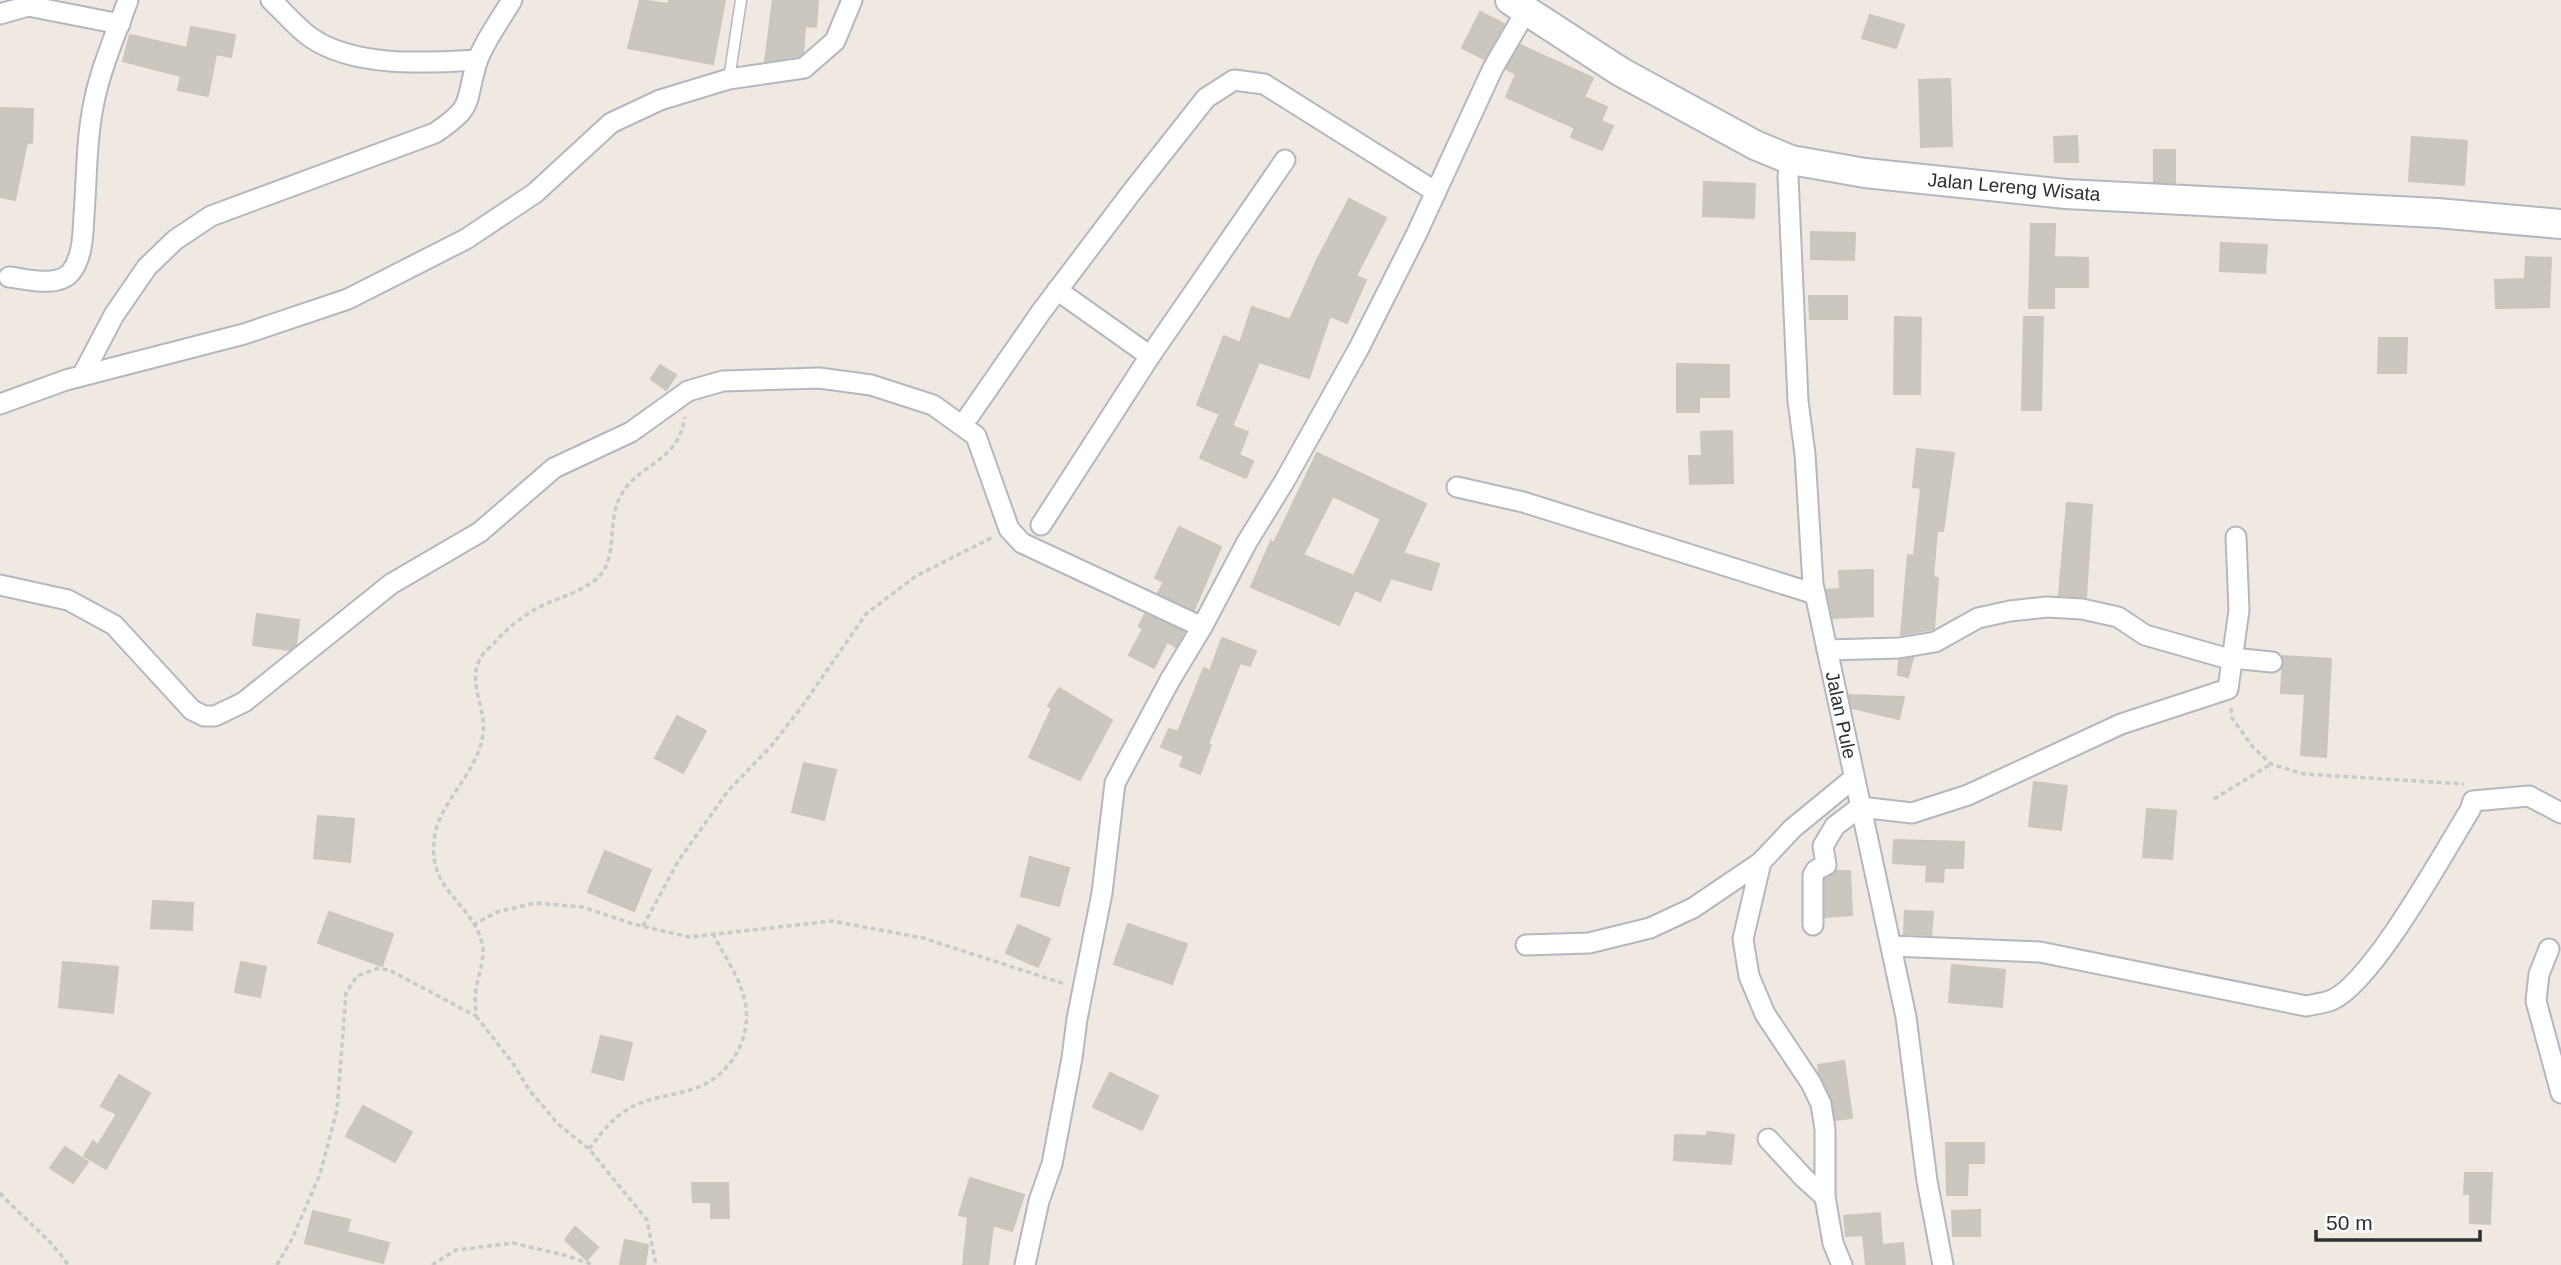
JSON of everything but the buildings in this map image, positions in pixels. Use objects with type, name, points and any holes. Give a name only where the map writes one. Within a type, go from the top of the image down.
[{"type":"main road","name":"Jalan Lereng Wisata","points":[[1518,6],[1621,72],[1755,145],[1791,160],[1865,173],[2066,194],[2437,213],[2561,224]]},
{"type":"street","points":[[9,277],[56,281],[70,274],[77,260],[82,241],[86,147],[94,101],[128,0]]},
{"type":"street","points":[[271,0],[310,37],[328,47],[358,56],[392,63],[477,60]]},
{"type":"street","points":[[82,376],[120,306],[147,267],[175,240],[211,216],[435,134],[459,116],[467,106],[477,60],[512,0]]},
{"type":"street","points":[[0,404],[82,376],[244,334],[348,299],[466,239],[489,224],[535,193],[611,123],[660,100],[729,79],[804,68],[835,41],[852,0]]},
{"type":"street","points":[[0,14],[28,6],[120,24]]},
{"type":"street","points":[[1026,1265],[1040,1201],[1052,1164],[1102,893],[1115,783],[1247,542],[1359,348],[1436,192],[1493,68],[1518,6]]},
{"type":"street","points":[[969,416],[1057,290],[1130,193],[1206,98],[1234,80],[1264,84],[1436,192]]},
{"type":"street","points":[[1041,525],[1150,356],[1285,160]]},
{"type":"street","name":"Jalan Pule","points":[[1791,160],[1788,176],[1798,401],[1805,454],[1815,594],[1906,1017],[1927,1181],[1942,1265]]},
{"type":"street","points":[[1057,290],[1150,356]]},
{"type":"street","points":[[0,585],[68,600],[114,625],[192,710],[204,716],[215,716],[244,702],[391,584],[480,532],[554,468],[631,432],[688,391],[723,381],[819,378],[871,385],[933,405],[975,436],[999,495],[1009,529],[1023,543],[1202,627]]},
{"type":"street","points":[[1457,486],[1523,502],[1815,594]]},
{"type":"street","points":[[1813,925],[1812,879],[1814,871],[1826,865],[1823,846],[1835,826],[1860,807],[1912,813],[1968,794],[2121,724],[2228,689],[2239,610],[2236,537]]},
{"type":"street","points":[[1827,650],[1899,648],[1935,642],[1978,618],[2048,607],[2082,609],[2118,617],[2145,635],[2233,658],[2272,662]]},
{"type":"street","points":[[1526,945],[1589,943],[1650,928],[1693,908],[1760,862],[1793,828],[1854,778]]},
{"type":"street","points":[[1891,946],[2040,952],[2306,1006],[2333,1000],[2351,986],[2378,957],[2473,802],[2529,796],[2561,813]]},
{"type":"street","points":[[1760,862],[1743,939],[1749,976],[1765,1014],[1811,1083],[1821,1104],[1825,1129],[1825,1197],[1833,1243],[1842,1265]]},
{"type":"street","points":[[2549,949],[2539,974],[2536,1001],[2561,1093]]},
{"type":"street","points":[[1769,1139],[1825,1197]]},
{"type":"lane","points":[[729,79],[741,0]]},
{"type":"path","points":[[476,1016],[475,991],[482,964],[482,943],[474,925],[445,889],[436,871],[434,851],[438,822],[475,761],[482,742],[485,723],[474,679],[481,657],[505,631],[532,611],[597,580],[609,562],[614,516],[619,498],[627,485],[671,450],[681,435],[688,391]]},
{"type":"path","points":[[643,926],[679,860],[728,791],[772,745],[866,614],[916,576],[1009,529]]},
{"type":"path","points":[[2228,689],[2232,718],[2252,746],[2271,764],[2304,774],[2463,784],[2473,792],[2473,802]]},
{"type":"path","points":[[2214,799],[2271,764]]},
{"type":"path","points":[[474,925],[497,912],[535,903],[583,906],[643,926],[689,937],[832,921],[923,938],[1083,990]]},
{"type":"path","points":[[589,1149],[611,1120],[636,1105],[696,1088],[724,1072],[741,1047],[747,1020],[743,995],[714,935]]},
{"type":"path","points":[[277,1265],[320,1174],[337,1110],[346,993],[357,976],[379,968],[391,971],[476,1016],[512,1062],[530,1091],[558,1124],[589,1149],[647,1220],[656,1265]]},
{"type":"path","points":[[0,1193],[56,1247],[68,1265]]},
{"type":"path","points":[[432,1265],[456,1250],[513,1243],[594,1265]]}]
